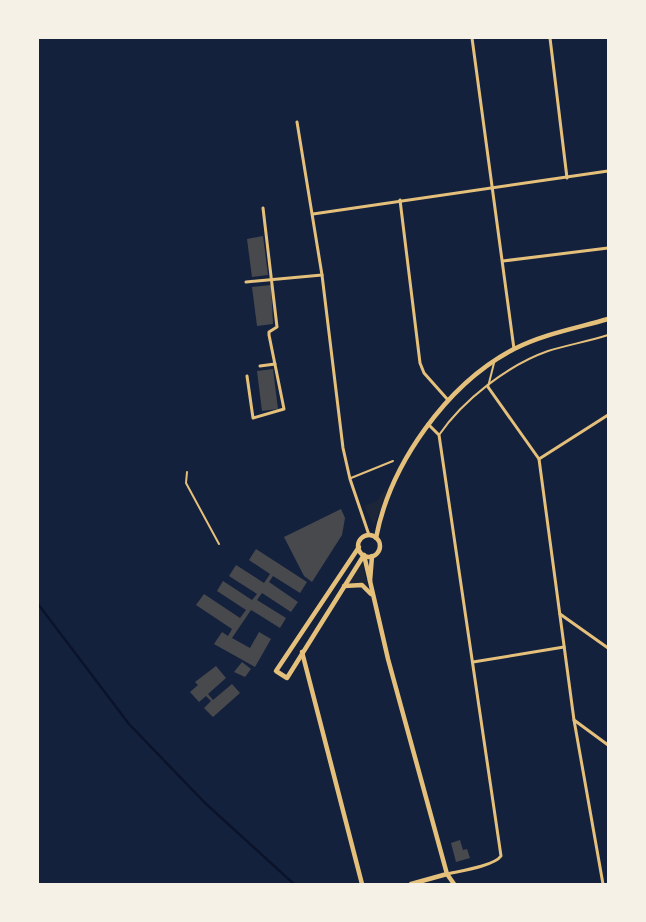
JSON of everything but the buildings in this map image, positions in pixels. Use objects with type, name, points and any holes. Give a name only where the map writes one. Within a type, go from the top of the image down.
[{"type":"main road","points":[[364,555],[372,556],[377,553],[380,547],[376,538],[393,484],[428,424],[448,400],[477,374],[514,349],[549,336],[608,319]]},
{"type":"main road","points":[[364,555],[287,678],[276,671],[359,547],[363,538],[369,535],[376,538]]},
{"type":"main road","points":[[359,547],[364,555],[369,587],[447,874],[454,884]]},
{"type":"main road","points":[[369,587],[372,556]]},
{"type":"main road","points":[[344,586],[359,585],[371,594]]},
{"type":"main road","points":[[302,652],[362,884]]},
{"type":"main road","points":[[411,884],[447,874]]},
{"type":"street","points":[[472,38],[494,188],[514,349]]},
{"type":"street","points":[[550,38],[567,178]]},
{"type":"street","points":[[297,122],[322,275],[344,448],[350,479],[369,535]]},
{"type":"street","points":[[313,214],[608,171]]},
{"type":"street","points":[[400,200],[420,364],[424,373],[448,400]]},
{"type":"street","points":[[247,376],[253,418],[284,409],[269,332],[277,327],[273,280],[263,208]]},
{"type":"street","points":[[503,261],[608,248]]},
{"type":"street","points":[[246,282],[322,275]]},
{"type":"street","points":[[260,366],[275,364]]},
{"type":"street","points":[[488,387],[540,459],[574,720],[603,884]]},
{"type":"street","points":[[540,459],[608,415]]},
{"type":"street","points":[[608,415],[608,420]]},
{"type":"street","points":[[428,424],[440,435],[501,856],[498,860],[447,874]]},
{"type":"street","points":[[560,614],[608,648]]},
{"type":"street","points":[[473,662],[564,647]]},
{"type":"street","points":[[574,720],[608,745]]},
{"type":"lane","points":[[440,435],[452,416],[472,397],[516,366],[547,352],[608,335]]},
{"type":"lane","points":[[488,387],[494,363]]},
{"type":"lane","points":[[350,479],[393,461]]},
{"type":"lane","points":[[187,472],[186,483],[219,544]]},
{"type":"shaded area","points":[[385,490],[388,491],[374,525],[364,506],[377,501]]},
{"type":"shaded area","points":[[362,563],[368,588],[363,584],[348,583]]},
{"type":"waterway","points":[[38,604],[129,724],[205,803],[294,884]]}]
